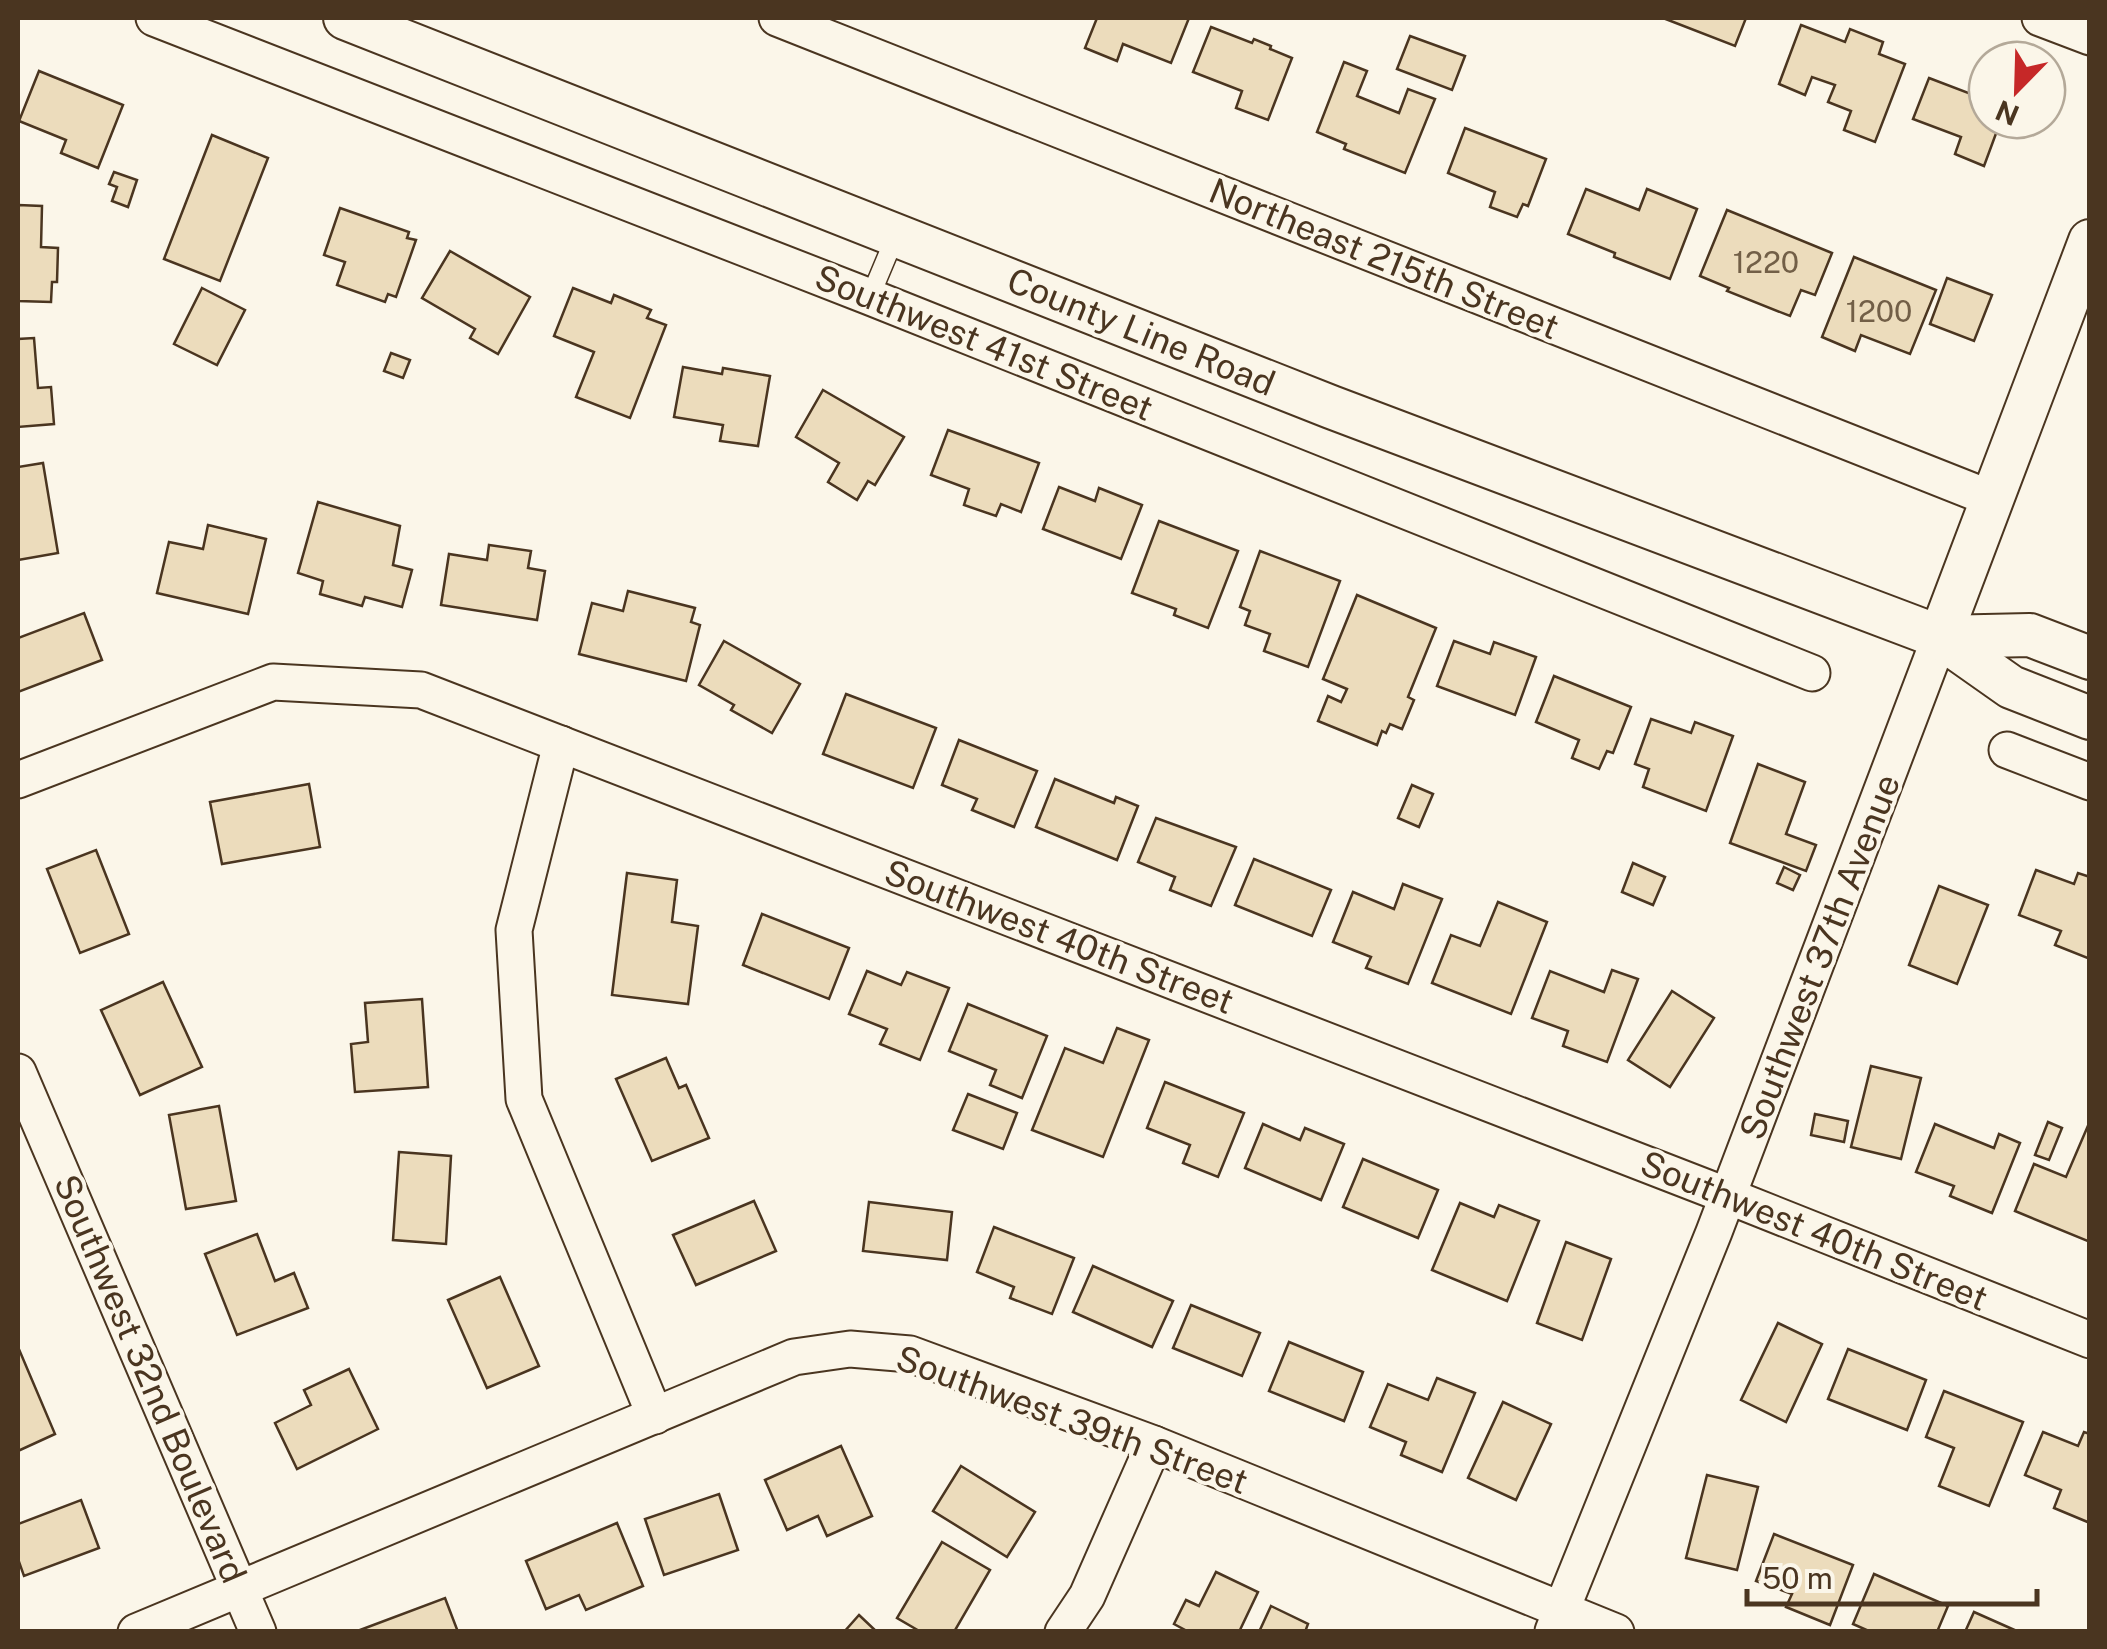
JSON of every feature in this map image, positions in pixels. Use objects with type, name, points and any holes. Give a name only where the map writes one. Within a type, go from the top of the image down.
[{"type":"street","name":"Southwest 41st Street","points":[[154,18],[1812,673]]},
{"type":"street","name":"County Line Road","points":[[345,18],[1331,407],[1940,638],[2011,687],[2090,718]]},
{"type":"street","name":"Northeast 215th Street","points":[[777,18],[1992,499]]},
{"type":"street","points":[[2040,18],[2090,37]]},
{"type":"street","points":[[1940,638],[1992,499],[2075,323],[2090,240]]},
{"type":"street","name":"County Line Road","points":[[1940,638],[2030,635],[2090,658]]},
{"type":"street","name":"Southwest 37th Avenue","points":[[1557,1621],[1728,1196],[1940,638]]},
{"type":"street","name":"Southwest 40th Street","points":[[18,780],[274,682],[421,690],[2090,1340]]},
{"type":"street","points":[[562,744],[514,930],[524,1099],[655,1416]]},
{"type":"street","points":[[2008,750],[2090,782]]},
{"type":"street","name":"Southwest 32nd Boulevard","points":[[18,1072],[258,1632]]},
{"type":"street","name":"Southwest 39th Street","points":[[136,1632],[794,1357],[850,1350],[910,1354],[1154,1444],[1557,1621],[1616,1632]]},
{"type":"street","points":[[1063,1632],[1087,1596],[1154,1444]]},
{"type":"lane","points":[[870,298],[896,235]]},
{"type":"building","points":[[1097,18],[1189,18],[1171,63],[1123,44],[1117,61],[1085,48]]},
{"type":"building","points":[[1663,18],[1746,18],[1735,46]]},
{"type":"building","points":[[1801,25],[1845,42],[1850,29],[1883,42],[1879,54],[1905,64],[1875,142],[1844,130],[1851,111],[1828,102],[1835,85],[1812,77],[1805,95],[1779,84]]},
{"type":"building","points":[[1211,27],[1252,43],[1254,39],[1292,58],[1268,120],[1236,108],[1242,91],[1193,72]]},
{"type":"building","points":[[1410,36],[1465,56],[1452,90],[1397,69]]},
{"type":"building","points":[[1344,62],[1367,71],[1357,96],[1399,113],[1408,89],[1435,99],[1405,173],[1344,149],[1346,144],[1317,132]]},
{"type":"building","points":[[39,71],[123,105],[98,168],[61,153],[66,140],[19,121]]},
{"type":"building","points":[[1929,78],[1967,92],[1967,140],[1994,140],[1984,166],[1955,154],[1961,137],[1913,119]]},
{"type":"building","points":[[1465,128],[1546,159],[1528,206],[1523,204],[1517,217],[1490,207],[1495,192],[1448,173]]},
{"type":"building","points":[[212,135],[268,158],[220,281],[164,259]]},
{"type":"building","points":[[114,172],[137,180],[128,207],[112,201],[117,187],[109,184]]},
{"type":"building","points":[[1586,189],[1639,210],[1647,189],[1697,209],[1670,279],[1568,234]]},
{"type":"building","points":[[18,205],[42,206],[41,247],[58,248],[57,282],[52,282],[51,302],[18,301]]},
{"type":"building","points":[[340,208],[409,232],[407,238],[416,240],[396,297],[388,294],[385,302],[337,285],[345,262],[324,255]]},
{"type":"building","points":[[1727,210],[1832,253],[1815,295],[1801,290],[1790,316],[1700,276]]},
{"type":"building","points":[[450,251],[530,297],[498,354],[470,338],[475,329],[422,298]]},
{"type":"building","points":[[1854,257],[1936,290],[1910,354],[1861,335],[1855,351],[1822,337]]},
{"type":"building","points":[[1947,278],[1992,295],[1974,341],[1930,324]]},
{"type":"building","points":[[202,288],[245,310],[217,365],[174,344]]},
{"type":"building","points":[[573,288],[611,303],[614,295],[651,310],[647,318],[666,325],[630,418],[576,397],[594,352],[554,336]]},
{"type":"building","points":[[34,338],[38,388],[51,387],[54,424],[18,427],[18,339]]},
{"type":"building","points":[[391,353],[410,360],[403,378],[384,371]]},
{"type":"building","points":[[683,367],[722,374],[723,368],[770,376],[758,446],[720,441],[723,425],[674,417]]},
{"type":"building","points":[[823,390],[904,437],[875,485],[868,481],[857,500],[828,482],[839,463],[796,437]]},
{"type":"building","points":[[948,430],[1039,463],[1021,512],[1001,504],[996,516],[964,505],[969,489],[931,475]]},
{"type":"building","points":[[43,463],[58,553],[18,560],[18,467]]},
{"type":"building","points":[[1059,487],[1095,501],[1099,488],[1142,505],[1121,559],[1043,529]]},
{"type":"building","points":[[318,502],[400,526],[393,565],[412,570],[402,607],[365,597],[362,606],[320,594],[323,581],[298,573]]},
{"type":"building","points":[[1159,521],[1238,551],[1208,628],[1174,615],[1176,609],[1132,593]]},
{"type":"building","points":[[208,525],[266,539],[248,614],[157,593],[169,542],[203,549]]},
{"type":"building","points":[[489,545],[531,551],[528,568],[545,571],[537,620],[441,605],[449,554],[487,560]]},
{"type":"building","points":[[1260,551],[1340,581],[1308,667],[1264,651],[1270,634],[1245,625],[1250,611],[1240,607]]},
{"type":"building","points":[[628,591],[695,608],[691,622],[700,625],[686,681],[579,654],[592,603],[623,611]]},
{"type":"building","points":[[1357,595],[1436,628],[1408,697],[1414,700],[1402,729],[1390,724],[1386,733],[1382,731],[1377,745],[1318,721],[1328,696],[1341,702],[1347,689],[1323,679]]},
{"type":"building","points":[[84,613],[102,660],[18,692],[18,638]]},
{"type":"building","points":[[724,641],[800,684],[772,733],[731,710],[734,705],[699,685]]},
{"type":"building","points":[[1454,641],[1490,654],[1494,642],[1536,657],[1515,715],[1437,686]]},
{"type":"building","points":[[1554,676],[1631,707],[1613,753],[1607,751],[1599,769],[1572,758],[1579,740],[1536,722]]},
{"type":"building","points":[[846,694],[936,728],[913,788],[823,754]]},
{"type":"building","points":[[1651,719],[1691,733],[1695,722],[1733,736],[1706,811],[1643,787],[1649,769],[1635,764]]},
{"type":"building","points":[[959,740],[1037,771],[1014,827],[972,810],[977,799],[942,785]]},
{"type":"building","points":[[1758,764],[1805,782],[1786,834],[1816,845],[1806,871],[1730,843]]},
{"type":"building","points":[[1055,779],[1114,803],[1116,797],[1138,806],[1117,860],[1036,827]]},
{"type":"building","points":[[309,784],[320,847],[222,864],[210,802]]},
{"type":"building","points":[[1412,785],[1433,794],[1419,827],[1398,818]]},
{"type":"building","points":[[1156,818],[1236,847],[1211,906],[1170,890],[1175,877],[1138,862]]},
{"type":"building","points":[[96,850],[129,934],[80,953],[47,869]]},
{"type":"building","points":[[1254,859],[1331,890],[1312,936],[1235,905]]},
{"type":"building","points":[[1633,863],[1665,877],[1653,905],[1622,892]]},
{"type":"building","points":[[1784,867],[1800,875],[1793,890],[1777,883]]},
{"type":"building","points":[[2036,870],[2074,884],[2078,873],[2090,877],[2090,959],[2055,945],[2061,931],[2019,915]]},
{"type":"building","points":[[627,873],[677,880],[672,922],[698,926],[688,1004],[612,995]]},
{"type":"building","points":[[1403,884],[1442,899],[1408,984],[1366,968],[1371,957],[1333,942],[1353,892],[1394,909]]},
{"type":"building","points":[[1939,886],[1988,905],[1957,984],[1909,965]]},
{"type":"building","points":[[1498,902],[1547,922],[1511,1014],[1432,983],[1451,935],[1480,946]]},
{"type":"building","points":[[762,914],[849,948],[829,999],[743,965]]},
{"type":"building","points":[[1612,970],[1638,979],[1607,1062],[1563,1046],[1568,1031],[1532,1018],[1550,971],[1604,992]]},
{"type":"building","points":[[867,971],[901,985],[907,972],[949,988],[920,1060],[880,1044],[887,1029],[849,1014]]},
{"type":"building","points":[[163,982],[202,1067],[140,1095],[101,1010]]},
{"type":"building","points":[[1672,991],[1714,1018],[1670,1087],[1628,1060]]},
{"type":"building","points":[[422,999],[428,1087],[355,1092],[351,1044],[368,1042],[365,1003]]},
{"type":"building","points":[[968,1004],[1047,1036],[1022,1098],[990,1085],[996,1070],[949,1051]]},
{"type":"building","points":[[1117,1028],[1149,1040],[1103,1157],[1032,1130],[1065,1048],[1103,1063]]},
{"type":"building","points":[[666,1058],[679,1088],[686,1085],[709,1138],[652,1161],[616,1079]]},
{"type":"building","points":[[1871,1066],[1921,1078],[1901,1159],[1851,1147]]},
{"type":"building","points":[[1165,1082],[1244,1113],[1218,1177],[1183,1163],[1190,1145],[1147,1128]]},
{"type":"building","points":[[968,1094],[1017,1113],[1003,1149],[953,1130]]},
{"type":"building","points":[[219,1106],[236,1201],[186,1209],[169,1115]]},
{"type":"building","points":[[1815,1114],[1848,1121],[1844,1142],[1811,1135]]},
{"type":"building","points":[[2090,1121],[2090,1242],[2015,1211],[2034,1164],[2066,1177]]},
{"type":"building","points":[[2048,1122],[2062,1128],[2049,1160],[2035,1155]]},
{"type":"building","points":[[1263,1124],[1300,1140],[1305,1128],[1344,1144],[1321,1200],[1245,1168]]},
{"type":"building","points":[[1935,1124],[1994,1148],[1999,1134],[2020,1143],[1992,1213],[1950,1196],[1954,1186],[1916,1172]]},
{"type":"building","points":[[399,1152],[451,1156],[446,1244],[393,1240]]},
{"type":"building","points":[[1363,1159],[1438,1190],[1418,1238],[1343,1207]]},
{"type":"building","points":[[754,1201],[776,1251],[696,1285],[673,1235]]},
{"type":"building","points":[[869,1202],[952,1212],[947,1260],[863,1251]]},
{"type":"building","points":[[1460,1203],[1494,1217],[1499,1205],[1539,1221],[1507,1301],[1432,1270]]},
{"type":"building","points":[[994,1227],[1074,1258],[1052,1314],[1010,1298],[1014,1287],[977,1272]]},
{"type":"building","points":[[257,1234],[275,1281],[294,1273],[308,1308],[237,1335],[205,1254]]},
{"type":"building","points":[[1566,1242],[1611,1259],[1582,1340],[1537,1323]]},
{"type":"building","points":[[1093,1266],[1173,1301],[1152,1347],[1073,1312]]},
{"type":"building","points":[[500,1277],[539,1366],[487,1388],[448,1300]]},
{"type":"building","points":[[1191,1305],[1260,1333],[1242,1376],[1173,1348]]},
{"type":"building","points":[[1778,1323],[1822,1344],[1786,1422],[1741,1400]]},
{"type":"building","points":[[1289,1342],[1363,1372],[1344,1421],[1269,1391]]},
{"type":"building","points":[[18,1347],[55,1434],[18,1451]]},
{"type":"building","points":[[1848,1349],[1926,1380],[1907,1430],[1828,1399]]},
{"type":"building","points":[[349,1369],[378,1429],[297,1469],[275,1423],[311,1405],[304,1390]]},
{"type":"building","points":[[1437,1378],[1475,1393],[1442,1472],[1401,1455],[1406,1442],[1370,1427],[1388,1384],[1428,1400]]},
{"type":"building","points":[[1944,1391],[2023,1422],[1989,1506],[1939,1486],[1954,1448],[1926,1437]]},
{"type":"building","points":[[1503,1402],[1551,1424],[1516,1500],[1468,1478]]},
{"type":"building","points":[[2043,1432],[2078,1446],[2084,1432],[2090,1434],[2090,1523],[2054,1508],[2061,1490],[2025,1475]]},
{"type":"building","points":[[841,1446],[872,1516],[827,1536],[818,1516],[787,1530],[765,1480]]},
{"type":"building","points":[[961,1466],[1035,1512],[1007,1557],[933,1511]]},
{"type":"building","points":[[1707,1475],[1758,1487],[1737,1570],[1686,1558]]},
{"type":"building","points":[[719,1494],[738,1550],[664,1575],[645,1519]]},
{"type":"building","points":[[81,1500],[99,1548],[24,1576],[18,1559],[18,1524]]},
{"type":"building","points":[[617,1523],[643,1586],[586,1610],[579,1595],[546,1609],[526,1561]]},
{"type":"building","points":[[1774,1534],[1853,1565],[1830,1625],[1786,1607],[1792,1594],[1756,1581]]},
{"type":"building","points":[[942,1542],[990,1570],[954,1632],[921,1632],[897,1618]]},
{"type":"building","points":[[1216,1572],[1258,1592],[1239,1632],[1189,1632],[1174,1624],[1186,1600],[1199,1606]]},
{"type":"building","points":[[1874,1574],[1948,1606],[1937,1632],[1871,1632],[1853,1624]]},
{"type":"building","points":[[445,1598],[458,1632],[360,1630]]},
{"type":"building","points":[[1271,1606],[1308,1624],[1305,1632],[1259,1632]]},
{"type":"building","points":[[1974,1612],[2019,1632],[1965,1632]]},
{"type":"building","points":[[859,1615],[877,1632],[844,1632]]}]
